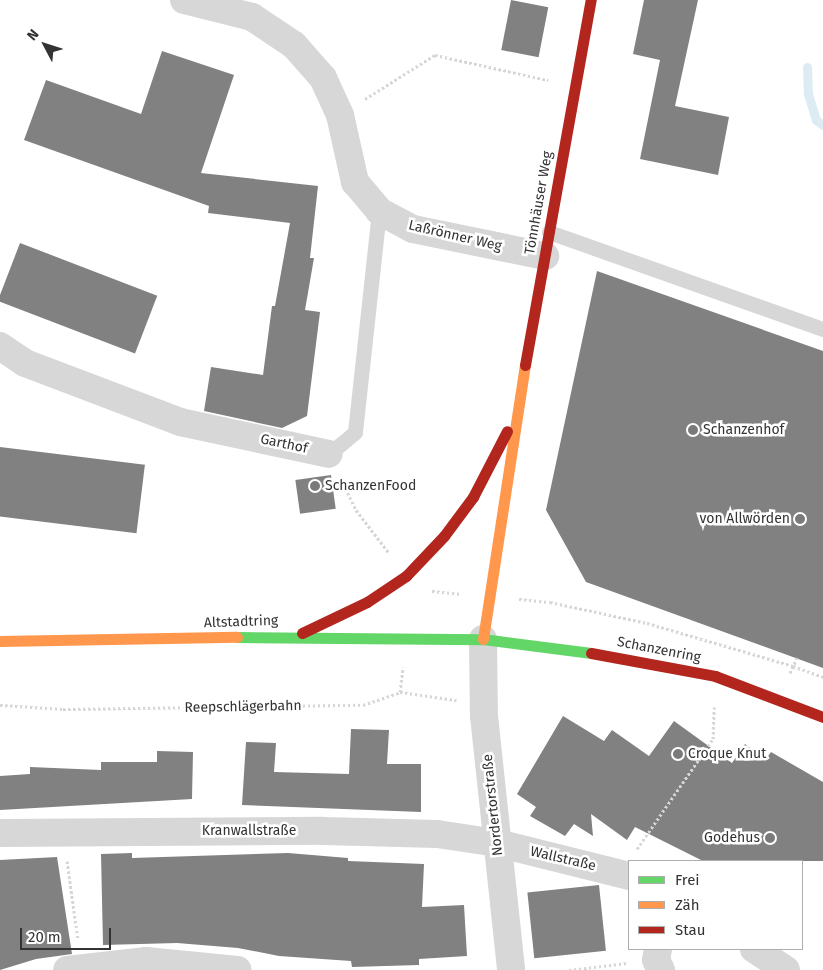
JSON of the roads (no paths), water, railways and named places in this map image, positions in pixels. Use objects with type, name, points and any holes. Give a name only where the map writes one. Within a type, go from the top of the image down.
[{"type":"main road","name":"Tönnhäuser Weg","points":[[483,640],[517,412],[591,0]]},
{"type":"main road","name":"Tönnhäuser Weg","points":[[297,636],[367,602],[406,576],[444,536],[472,497],[517,412]]},
{"type":"main road","name":"Altstadtring","points":[[0,641],[297,636],[483,640]]},
{"type":"main road","name":"Schanzenring","points":[[483,640],[610,656],[715,676],[823,717]]},
{"type":"street","name":"Laßrönner Weg","points":[[184,0],[213,3],[252,18],[294,45],[323,78],[340,115],[355,182],[379,211],[413,229],[547,244]]},
{"type":"street","name":"Garthof","points":[[0,346],[25,363],[180,422],[329,454]]},
{"type":"street","name":"Nordertorstraße","points":[[483,640],[484,704],[511,970]]},
{"type":"street","name":"Kranwallstraße","points":[[0,833],[61,831],[333,831],[437,834],[497,843]]},
{"type":"street","name":"Wallstraße","points":[[497,843],[625,874]]},
{"type":"street","points":[[756,950],[786,970]]},
{"type":"street","points":[[75,968],[146,961],[238,970]]},
{"type":"lane","name":"Garthof","points":[[329,454],[354,432],[379,211]]},
{"type":"lane","points":[[547,244],[823,329]]},
{"type":"waterway","points":[[807,67],[808,94],[816,120],[823,125]]},
{"type":"place","name":"Schanzenhof","points":[[693,430]]},
{"type":"place","name":"SchanzenFood","points":[[315,486]]},
{"type":"place","name":"von Allwörden","points":[[800,519]]},
{"type":"place","name":"Croque Knut","points":[[678,754]]},
{"type":"place","name":"Godehus","points":[[770,838]]}]
